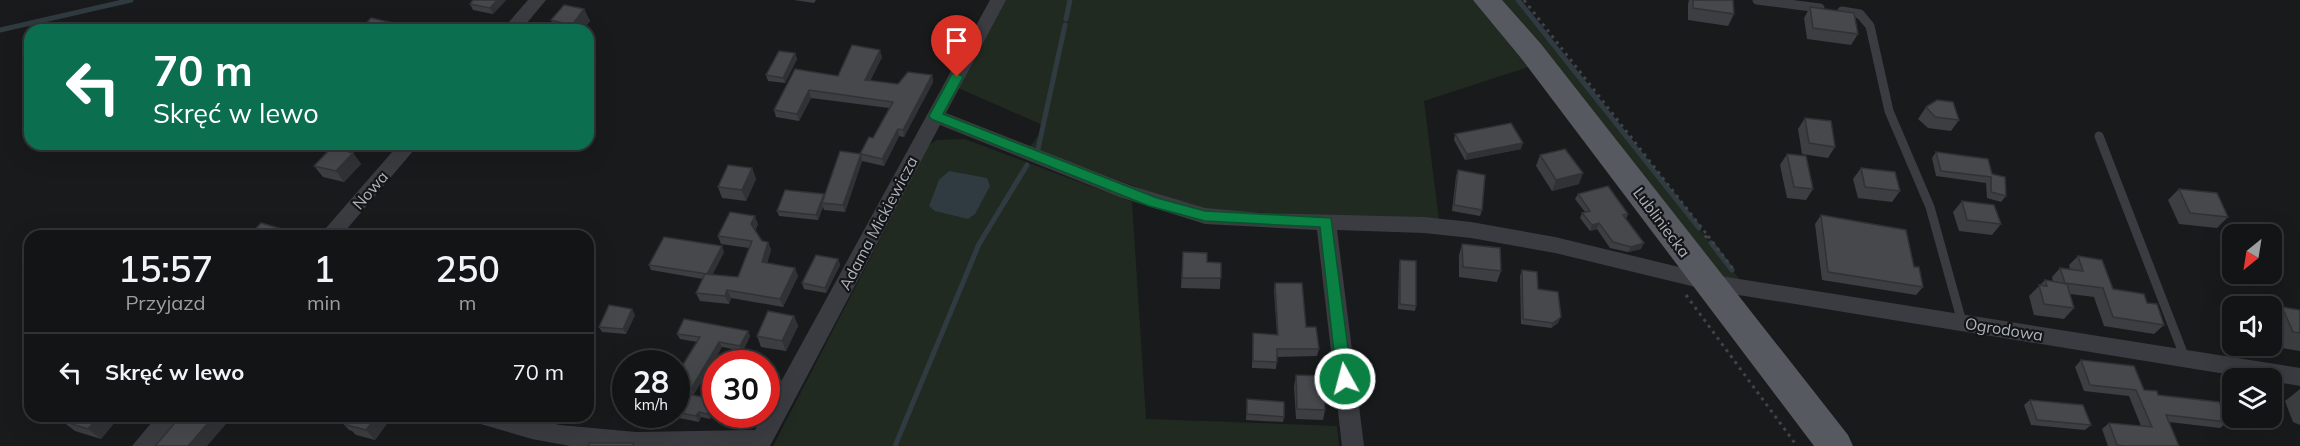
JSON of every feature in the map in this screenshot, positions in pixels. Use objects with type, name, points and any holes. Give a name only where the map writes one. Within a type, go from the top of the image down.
[{"type":"main road","name":"Lubliniecka","points":[[1487,0],[1531,51],[1834,446]]},
{"type":"street","points":[[516,24],[538,0]]},
{"type":"street","name":"Adama Mickiewicza","points":[[760,442],[998,0]]},
{"type":"street","name":"Ogrodowa","points":[[936,116],[1126,192],[1187,212],[1225,219],[1424,225],[1472,230],[1708,282],[2300,376]]},
{"type":"street","name":"Nowa","points":[[334,230],[405,150]]},
{"type":"street","points":[[1326,222],[1353,446]]},
{"type":"street","points":[[144,446],[165,422]]},
{"type":"street","points":[[507,422],[546,433],[577,437],[760,442]]},
{"type":"lane","points":[[1757,0],[1854,13],[1868,22],[1889,111],[1930,207],[1962,322]]},
{"type":"lane","points":[[2098,136],[2185,358]]},
{"type":"path","points":[[1524,0],[1733,267],[1743,287]]},
{"type":"path","points":[[1699,238],[1708,236]]},
{"type":"path","points":[[1669,272],[1797,446]]},
{"type":"shaded area","points":[[1003,0],[1473,0],[1531,66],[1424,101],[1439,220],[1198,210],[1030,147],[1045,126],[958,88]]},
{"type":"shaded area","points":[[1501,0],[1515,0],[1741,281],[1723,278]]},
{"type":"shaded area","points":[[965,139],[1132,202],[1146,419],[1337,426],[1339,446],[773,446],[929,145],[937,140]]},
{"type":"shaded area","points":[[949,171],[987,178],[990,186],[975,214],[968,219],[935,211],[929,206],[939,180]]},
{"type":"building","points":[[473,0],[497,0],[490,8],[470,4]]},
{"type":"building","points":[[1693,0],[1733,0],[1734,14],[1693,8]]},
{"type":"building","points":[[564,5],[584,9],[573,24],[551,20]]},
{"type":"building","points":[[1810,7],[1854,13],[1858,34],[1813,28]]},
{"type":"building","points":[[371,18],[398,24],[366,24]]},
{"type":"building","points":[[852,45],[880,50],[865,80],[898,84],[908,72],[932,75],[903,130],[898,129],[882,159],[861,154],[843,205],[822,203],[840,151],[860,154],[869,137],[873,138],[893,102],[809,90],[797,114],[774,110],[795,69],[838,76]]},
{"type":"building","points":[[779,51],[795,53],[783,78],[766,75]]},
{"type":"building","points":[[1937,100],[1953,102],[1959,120],[1935,117],[1926,107]]},
{"type":"building","points":[[1805,118],[1831,121],[1835,147],[1809,143]]},
{"type":"building","points":[[1511,123],[1523,143],[1467,154],[1455,134]]},
{"type":"building","points":[[1565,149],[1583,173],[1556,180],[1540,155]]},
{"type":"building","points":[[329,150],[353,153],[336,171],[314,166]]},
{"type":"building","points":[[1936,152],[1988,159],[1992,174],[2005,177],[2006,196],[1991,192],[1991,177],[1941,171]]},
{"type":"building","points":[[1787,154],[1806,156],[1813,189],[1794,187]]},
{"type":"building","points":[[728,165],[752,168],[742,190],[718,187]]},
{"type":"building","points":[[1861,168],[1895,172],[1900,191],[1865,187]]},
{"type":"building","points":[[1458,170],[1485,175],[1482,210],[1454,205]]},
{"type":"building","points":[[1608,186],[1628,214],[1623,215],[1644,243],[1631,247],[1613,242],[1599,223],[1592,225],[1582,213],[1590,211],[1578,194]]},
{"type":"building","points":[[2179,189],[2217,193],[2228,217],[2190,213]]},
{"type":"building","points":[[785,190],[824,194],[816,215],[777,211]]},
{"type":"building","points":[[1962,201],[1994,205],[2001,224],[1967,220]]},
{"type":"building","points":[[730,212],[755,216],[751,224],[762,241],[768,242],[762,262],[795,268],[780,299],[727,290],[725,296],[696,293],[705,274],[738,277],[752,241],[718,236]]},
{"type":"building","points":[[1821,215],[1906,230],[1914,267],[1919,267],[1923,287],[1828,272]]},
{"type":"building","points":[[261,223],[285,230],[255,230]]},
{"type":"building","points":[[664,237],[722,246],[707,274],[649,265]]},
{"type":"building","points":[[1462,244],[1500,248],[1501,271],[1463,267]]},
{"type":"building","points":[[1183,252],[1207,253],[1207,262],[1221,263],[1221,278],[1182,278]]},
{"type":"building","points":[[816,255],[838,259],[825,288],[802,283]]},
{"type":"building","points":[[2078,256],[2102,260],[2113,289],[2144,294],[2147,303],[2157,304],[2164,325],[2113,317],[2103,288],[2065,283],[2060,268],[2083,271]]},
{"type":"building","points":[[1400,260],[1416,261],[1416,306],[1400,304]]},
{"type":"building","points":[[1522,270],[1537,272],[1538,289],[1558,292],[1561,317],[1553,323],[1523,319]]},
{"type":"building","points":[[2045,280],[2067,284],[2074,308],[2044,304],[2039,285],[2047,286]]},
{"type":"building","points":[[1275,283],[1302,283],[1306,327],[1316,327],[1319,349],[1277,349],[1277,362],[1253,361],[1253,333],[1278,335]]},
{"type":"building","points":[[609,305],[632,309],[623,329],[599,327]]},
{"type":"building","points":[[2282,307],[2300,310],[2300,333],[2293,332]]},
{"type":"building","points":[[768,311],[794,316],[782,341],[757,336]]},
{"type":"building","points":[[684,319],[748,331],[740,346],[719,342],[714,350],[702,350],[702,371],[691,389],[690,353],[700,337],[677,334]]},
{"type":"building","points":[[2081,360],[2134,366],[2144,390],[2157,391],[2158,395],[2219,402],[2222,409],[2222,421],[2166,415],[2179,446],[2117,445],[2109,423],[2152,427],[2136,390],[2090,385]]},
{"type":"building","points":[[1296,375],[1323,376],[1325,410],[1297,409]]},
{"type":"building","points":[[690,394],[702,397],[702,413],[699,412],[696,416],[690,415]]},
{"type":"building","points":[[1247,399],[1284,402],[1284,417],[1247,414]]},
{"type":"building","points":[[2030,400],[2083,405],[2091,425],[2037,420]]},
{"type":"building","points":[[65,422],[94,422],[88,429]]},
{"type":"building","points":[[176,422],[209,422],[188,446],[155,446]]},
{"type":"building","points":[[345,422],[372,422],[366,430],[347,425],[348,423]]},
{"type":"building","points":[[589,443],[634,443],[633,446],[588,446]]},
{"type":"waterway","points":[[26,24],[131,0]]},
{"type":"waterway","points":[[1066,19],[1070,0]]},
{"type":"waterway","points":[[1518,0],[1699,228]]},
{"type":"waterway","points":[[0,30],[24,25]]},
{"type":"waterway","points":[[1038,149],[1065,25]]},
{"type":"waterway","points":[[895,446],[979,244],[1027,165]]},
{"type":"waterway","points":[[1711,243],[1732,270]]},
{"type":"route","points":[[957,77],[936,116],[1051,163],[1154,202],[1205,216],[1225,219],[1326,222],[1345,379]]}]
